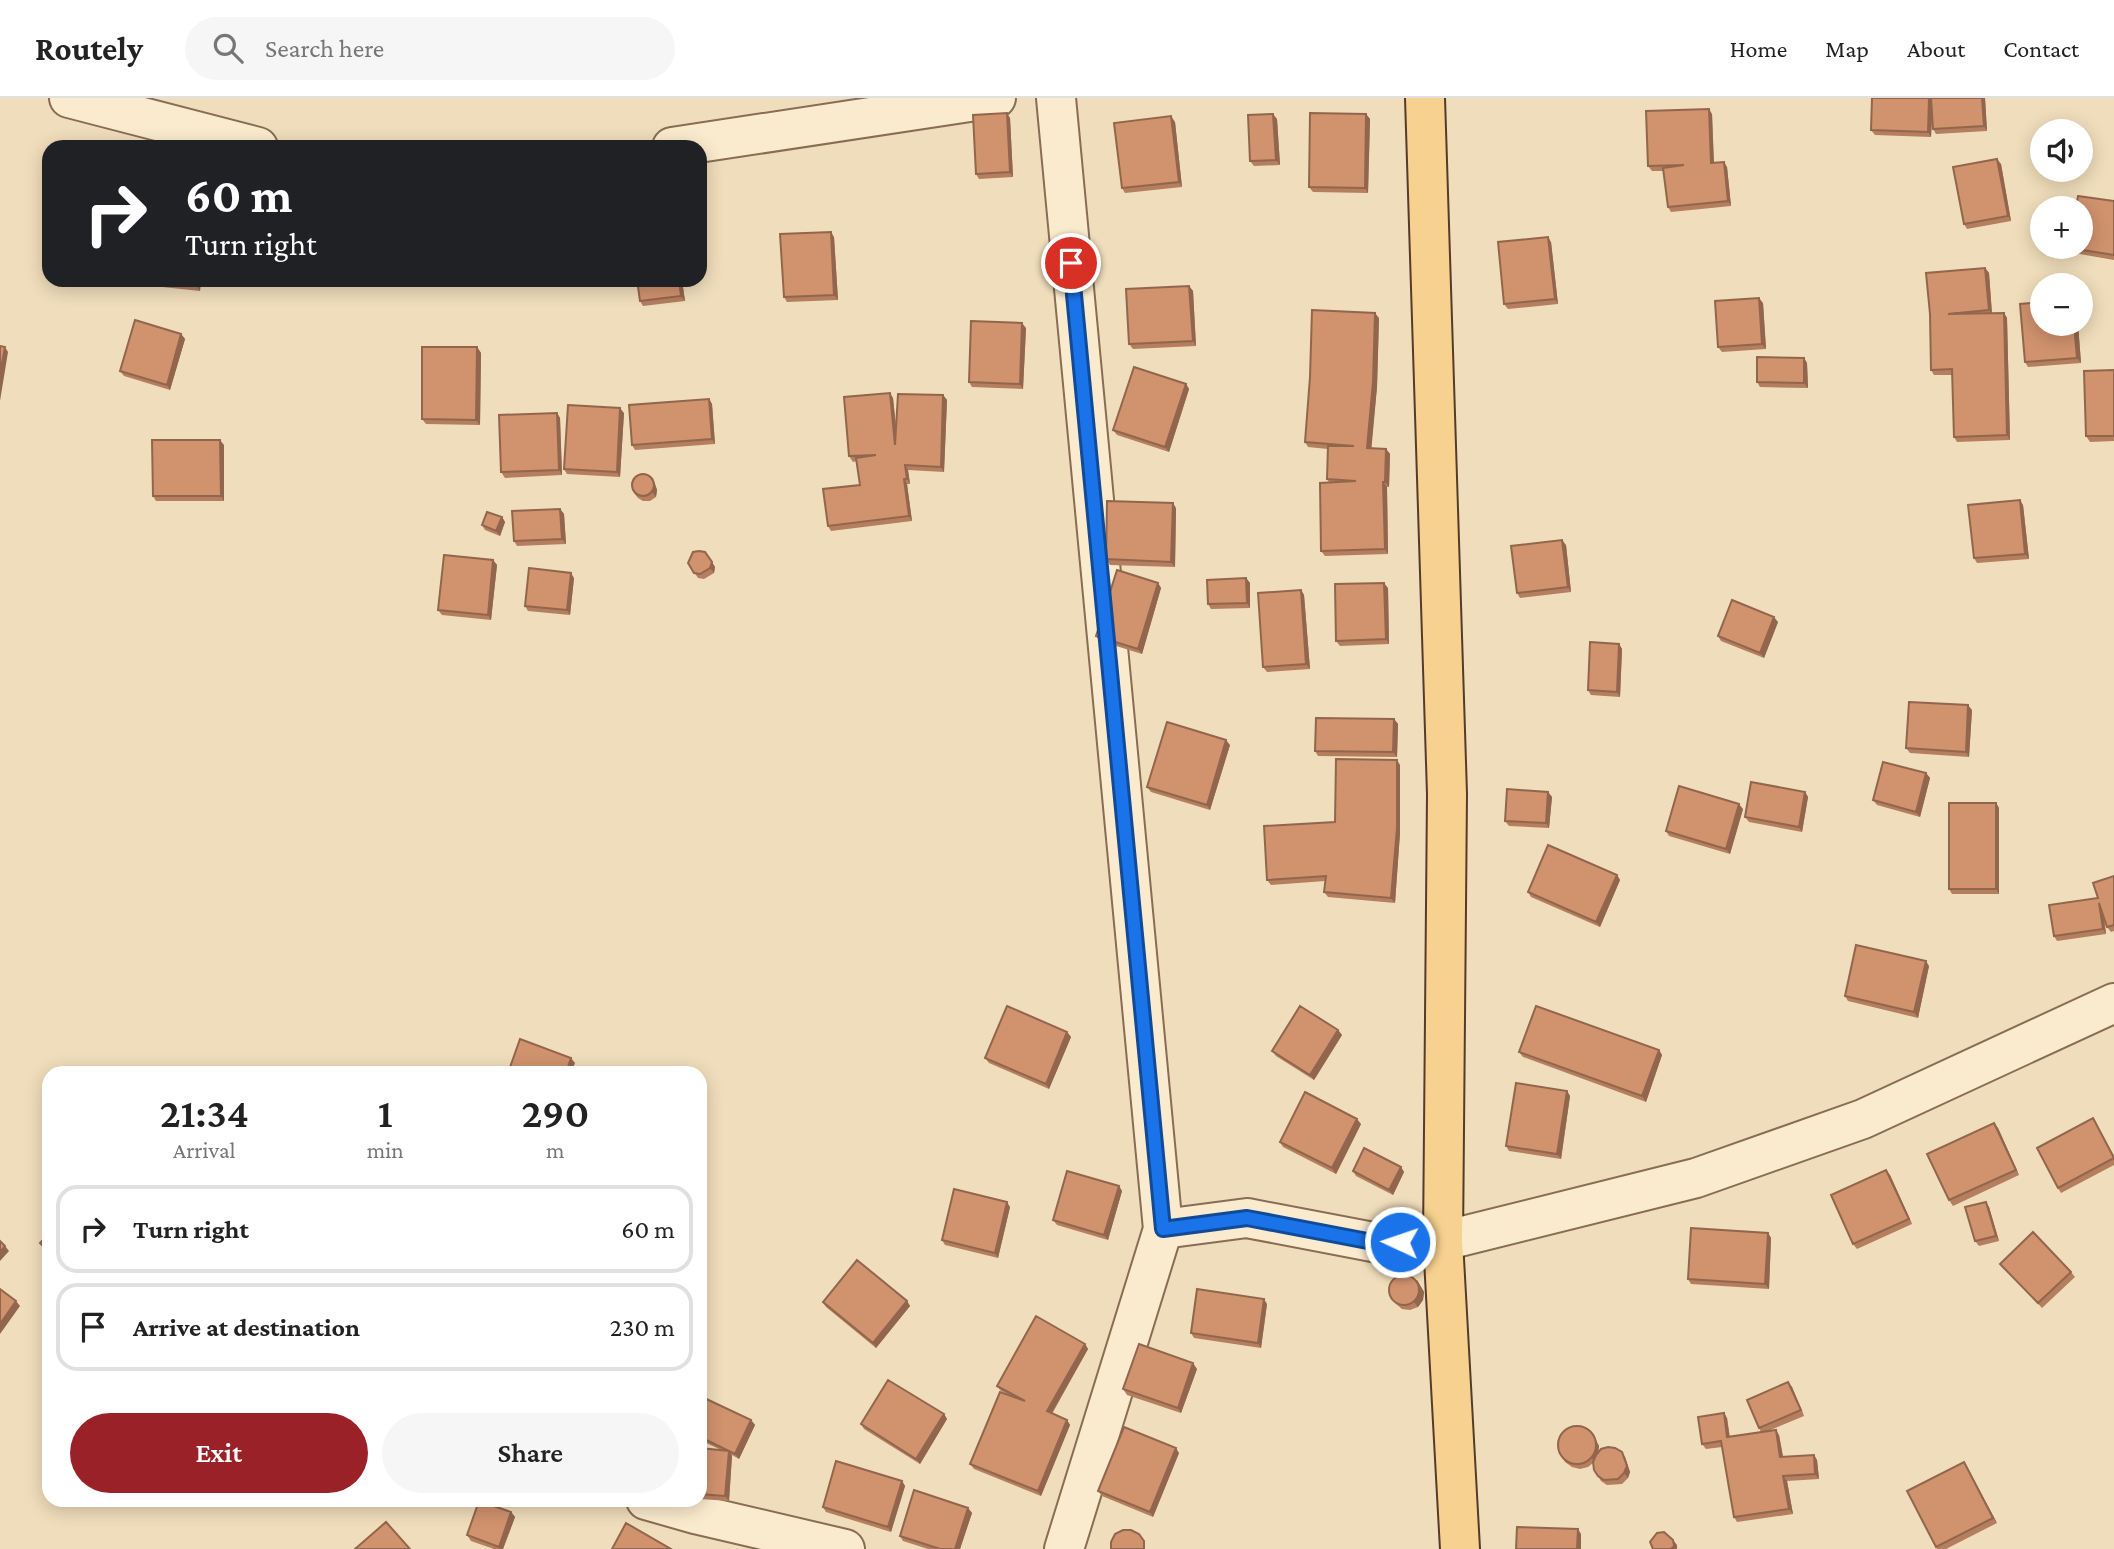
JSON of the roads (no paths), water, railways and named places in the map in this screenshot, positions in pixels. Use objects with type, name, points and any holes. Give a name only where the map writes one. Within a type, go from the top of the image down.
[{"type":"main road","points":[[1425,98],[1447,794],[1443,1241],[1460,1549]]},
{"type":"street","points":[[69,98],[231,140]]},
{"type":"street","points":[[707,142],[996,98]]},
{"type":"street","points":[[1056,98],[1163,1229],[1064,1549]]},
{"type":"street","points":[[1163,1229],[1247,1218],[1378,1243],[1443,1241],[1696,1178],[1825,1133],[1863,1119],[2114,1003]]},
{"type":"street","points":[[670,1507],[845,1549]]}]
